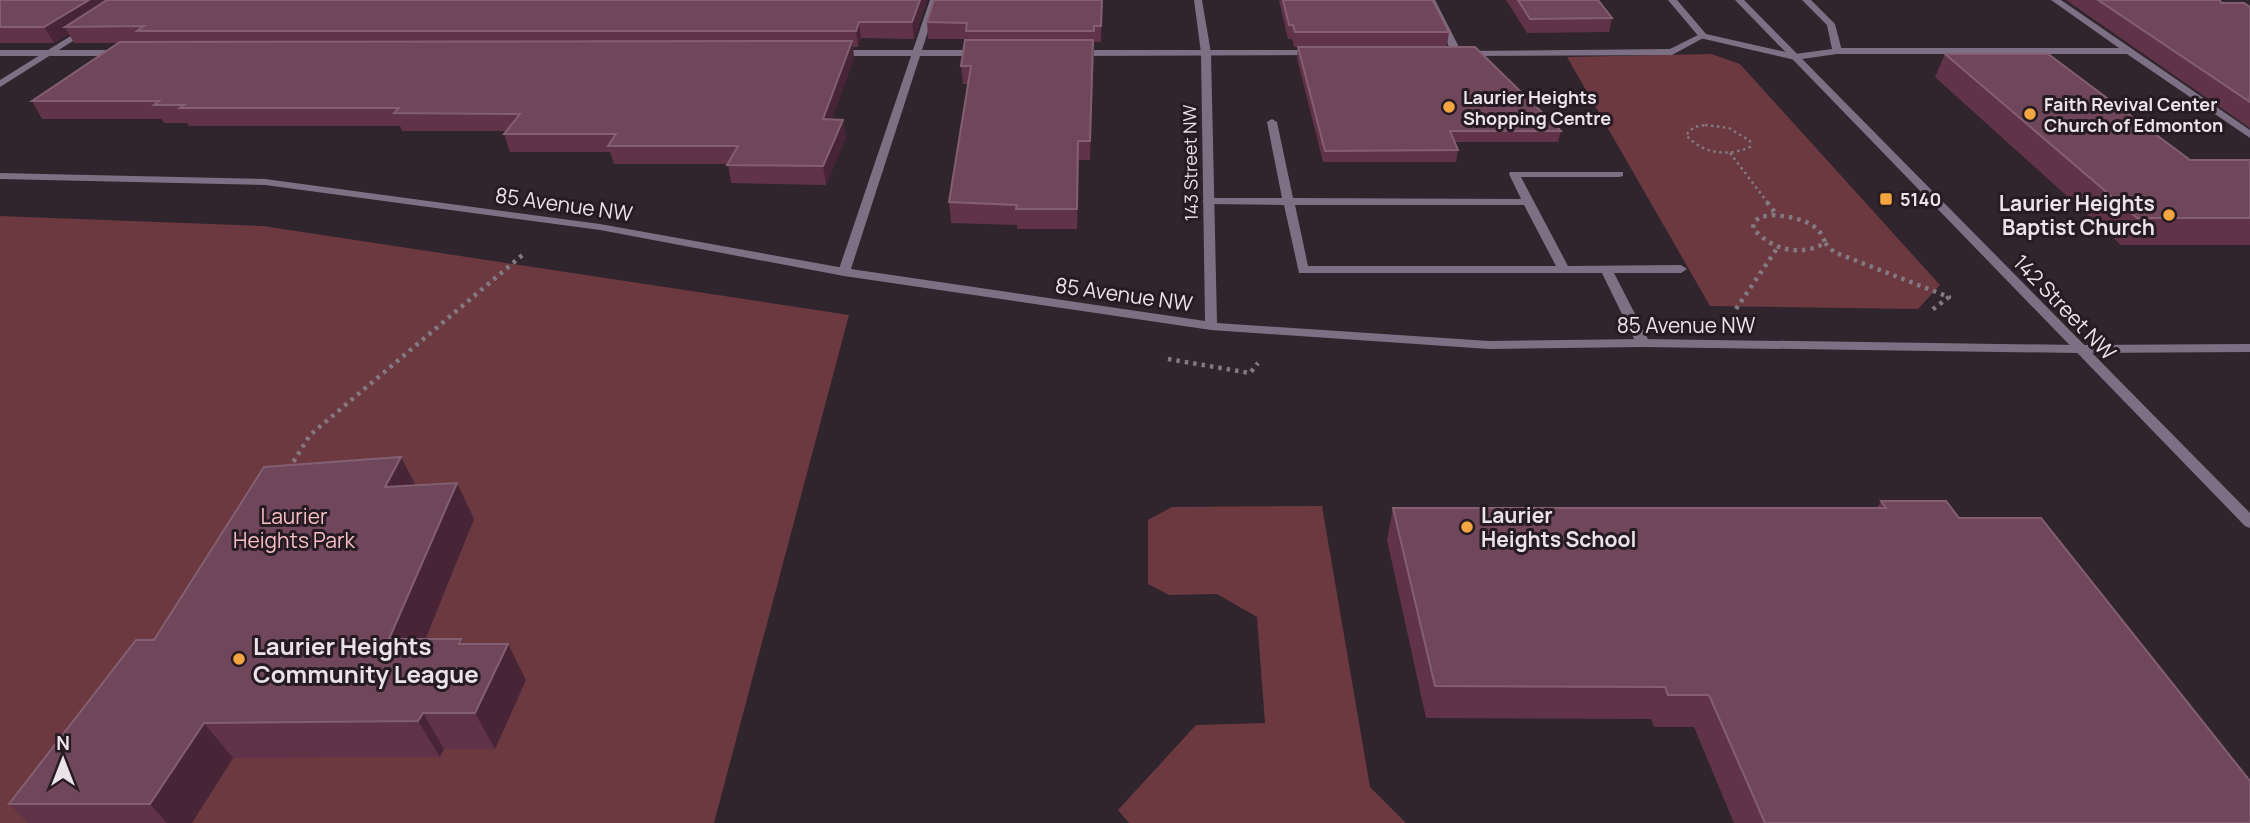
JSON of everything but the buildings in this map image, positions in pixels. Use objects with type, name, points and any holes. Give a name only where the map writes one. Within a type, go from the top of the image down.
[{"type":"street","points":[[844,272],[934,0]]},
{"type":"street","name":"143 Street NW","points":[[1198,0],[1206,54],[1211,326]]},
{"type":"street","points":[[1431,0],[1457,53]]},
{"type":"street","points":[[1672,0],[1703,36],[1795,57],[1837,51],[2128,51]]},
{"type":"street","name":"142 Street NW","points":[[1739,0],[2250,522]]},
{"type":"street","points":[[1806,0],[1831,24],[1837,51]]},
{"type":"street","points":[[2055,0],[2250,135]]},
{"type":"street","points":[[0,84],[102,20]]},
{"type":"street","points":[[1443,53],[1672,52],[1703,36]]},
{"type":"street","points":[[0,53],[134,53]]},
{"type":"street","points":[[831,53],[998,54]]},
{"type":"street","points":[[1067,54],[1331,53]]},
{"type":"street","points":[[1272,122],[1303,270],[1681,269]]},
{"type":"street","points":[[1564,270],[1514,174],[1619,174]]},
{"type":"street","name":"85 Avenue NW","points":[[0,176],[265,182],[600,227],[844,272],[1211,326],[1489,345],[1643,343],[2078,349],[2250,348]]},
{"type":"street","points":[[1208,201],[1528,202]]},
{"type":"street","points":[[1607,271],[1643,343]]},
{"type":"path","points":[[1730,153],[1750,147],[1750,141],[1743,134],[1719,126],[1705,125],[1688,130],[1686,135],[1690,141],[1700,147],[1730,153],[1776,215]]},
{"type":"path","points":[[1776,215],[1804,220],[1824,235],[1825,243],[1818,249],[1804,251],[1778,247],[1758,236],[1753,229],[1754,222],[1760,217],[1776,215]]},
{"type":"path","points":[[1825,243],[1847,257],[1949,297],[1926,315]]},
{"type":"path","points":[[1748,313],[1735,313],[1739,300],[1778,247]]},
{"type":"path","points":[[282,481],[310,435],[531,248]]},
{"type":"path","points":[[1155,357],[1250,373],[1282,331]]},
{"type":"green space","points":[[1711,54],[1740,64],[1940,285],[1918,309],[1710,306],[1567,57]]},
{"type":"green space","name":"Laurier Heights Park","points":[[0,216],[263,226],[849,315],[714,823],[0,823]]},
{"type":"green space","points":[[1322,506],[1370,787],[1406,823],[1129,823],[1118,810],[1196,725],[1265,723],[1257,617],[1217,594],[1169,595],[1148,584],[1148,520],[1172,507]]},
{"type":"place","name":"Laurier Heights Shopping Centre","points":[[1449,107]]},
{"type":"place","name":"Faith Revival Center Church of Edmonton","points":[[2030,114]]},
{"type":"place","name":"5140","points":[[1886,199]]},
{"type":"place","name":"Laurier Heights Baptist Church","points":[[2169,215]]},
{"type":"place","name":"Laurier Heights School","points":[[1467,527]]},
{"type":"place","name":"Laurier Heights Community League","points":[[239,659]]}]
